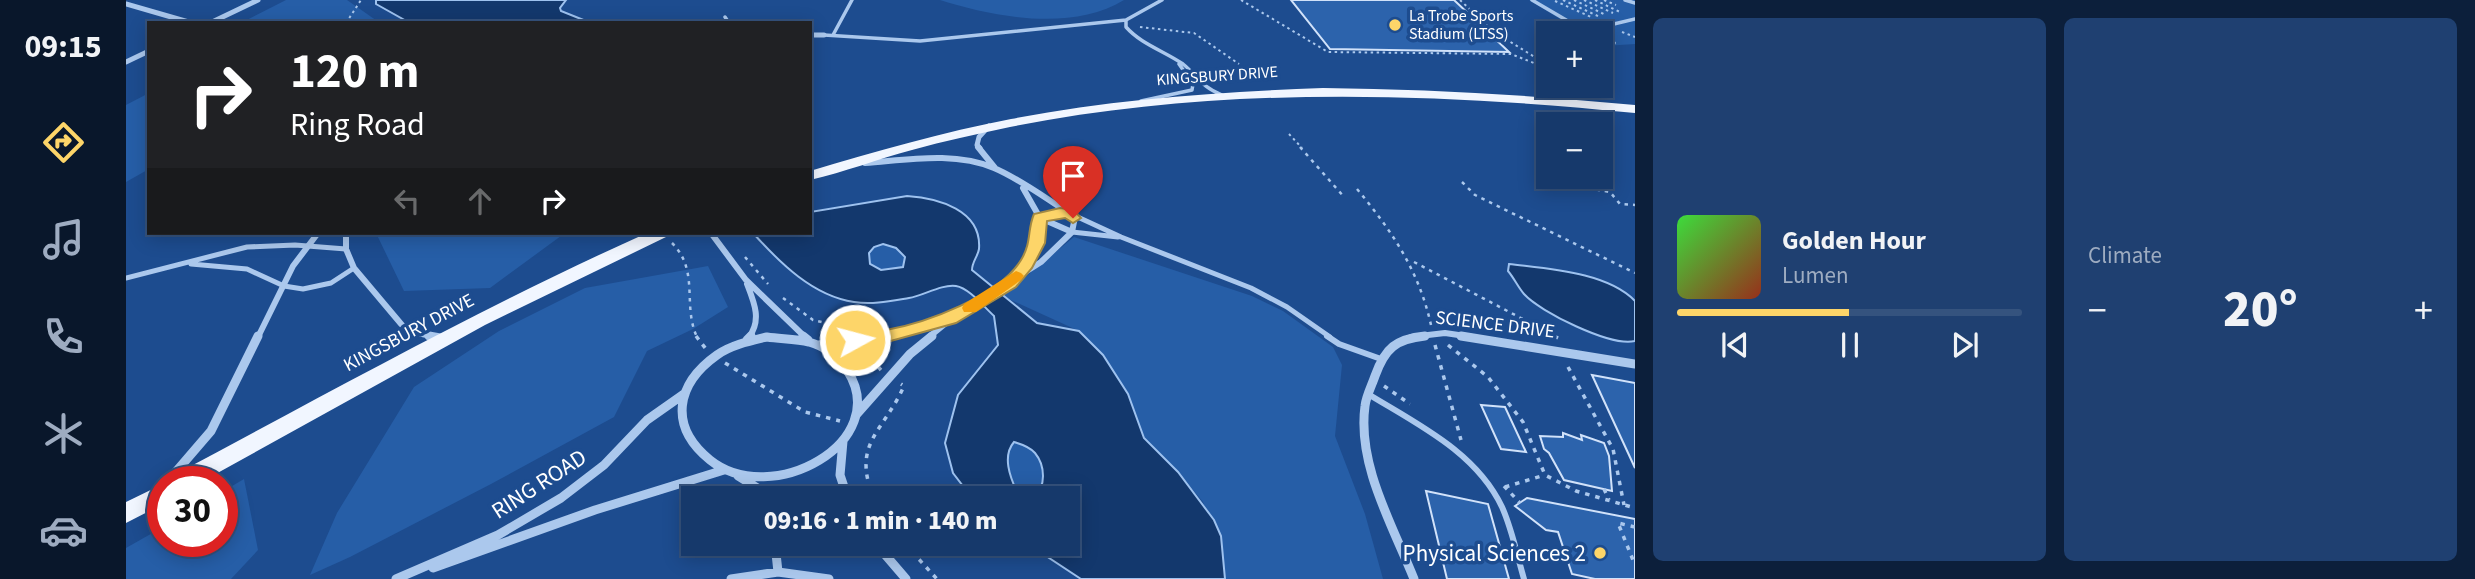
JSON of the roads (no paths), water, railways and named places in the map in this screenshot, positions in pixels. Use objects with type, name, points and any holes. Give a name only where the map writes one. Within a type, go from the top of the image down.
[{"type":"main road","name":"KINGSBURY DRIVE","points":[[812,175],[989,126],[1062,112],[1134,103],[1347,91],[1448,93],[1635,109]]},
{"type":"main road","name":"KINGSBURY DRIVE","points":[[211,466],[574,271],[619,251],[666,238]]},
{"type":"main road","points":[[126,513],[147,500]]},
{"type":"street","points":[[214,21],[258,0]]},
{"type":"street","points":[[126,4],[185,21]]},
{"type":"street","points":[[812,35],[824,35]]},
{"type":"street","points":[[126,62],[147,52]]},
{"type":"street","points":[[735,474],[765,477],[796,472],[823,459],[844,440],[855,420],[909,354],[951,319],[1041,262],[1072,233],[1073,218],[1069,213],[995,168],[977,145],[979,137],[989,126]]},
{"type":"street","points":[[840,166],[938,157],[995,168]]},
{"type":"street","points":[[1010,283],[1034,252],[1041,229],[1040,218],[1021,184]]},
{"type":"street","points":[[1040,218],[1069,213]]},
{"type":"street","points":[[1040,218],[1072,233]]},
{"type":"street","points":[[183,466],[211,431],[284,286],[316,235]]},
{"type":"street","points":[[346,235],[346,249],[354,268],[407,331],[422,336],[446,338]]},
{"type":"street","points":[[713,235],[746,280],[808,341]]},
{"type":"street","points":[[746,280],[757,309],[758,320],[746,341]]},
{"type":"street","points":[[819,345],[887,336],[951,319]]},
{"type":"street","name":"SCIENCE DRIVE","points":[[1381,359],[1383,354],[1406,338],[1432,333],[1459,334],[1635,364]]},
{"type":"street","points":[[754,486],[702,457],[687,438],[681,416],[685,394],[696,374],[715,356],[746,341],[788,337],[819,345],[835,354],[847,366],[855,381],[859,398],[855,420]]},
{"type":"street","points":[[1381,359],[1368,394],[1363,420],[1366,449],[1375,482],[1414,579]]},
{"type":"street","name":"RING ROAD","points":[[399,579],[498,535],[561,498],[604,465],[647,419],[685,394]]},
{"type":"street","points":[[844,440],[840,475],[844,486]]},
{"type":"street","name":"RING ROAD","points":[[399,579],[595,510],[724,470]]},
{"type":"street","points":[[776,556],[778,572]]},
{"type":"street","points":[[886,556],[906,579]]},
{"type":"street","points":[[731,579],[778,572],[829,579]]},
{"type":"lane","points":[[833,35],[852,0]]},
{"type":"lane","points":[[824,35],[920,41],[1126,20],[1162,0]]},
{"type":"lane","points":[[1534,1],[1546,0]]},
{"type":"lane","points":[[1625,0],[1635,3]]},
{"type":"lane","points":[[1534,1],[1568,21]]},
{"type":"lane","points":[[725,17],[728,21]]},
{"type":"lane","points":[[1613,24],[1635,19]]},
{"type":"lane","points":[[1126,20],[1126,27],[1134,36],[1192,71],[1205,88],[1227,96]]},
{"type":"lane","points":[[1134,103],[1192,90],[1193,84],[1177,61]]},
{"type":"lane","points":[[1069,213],[1121,237],[1251,288],[1287,307],[1344,347],[1381,359]]},
{"type":"lane","points":[[1072,233],[1121,237]]},
{"type":"lane","points":[[126,278],[247,247],[307,246],[346,249]]},
{"type":"lane","points":[[181,264],[217,263],[241,267],[256,271],[284,286],[320,286],[335,283],[354,268]]},
{"type":"lane","points":[[1368,394],[1457,450],[1485,479],[1502,507],[1524,579]]},
{"type":"place","name":"La Trobe Sports Stadium (LTSS)","points":[[1395,25]]},
{"type":"place","name":"Physical Sciences 2","points":[[1600,553]]}]
